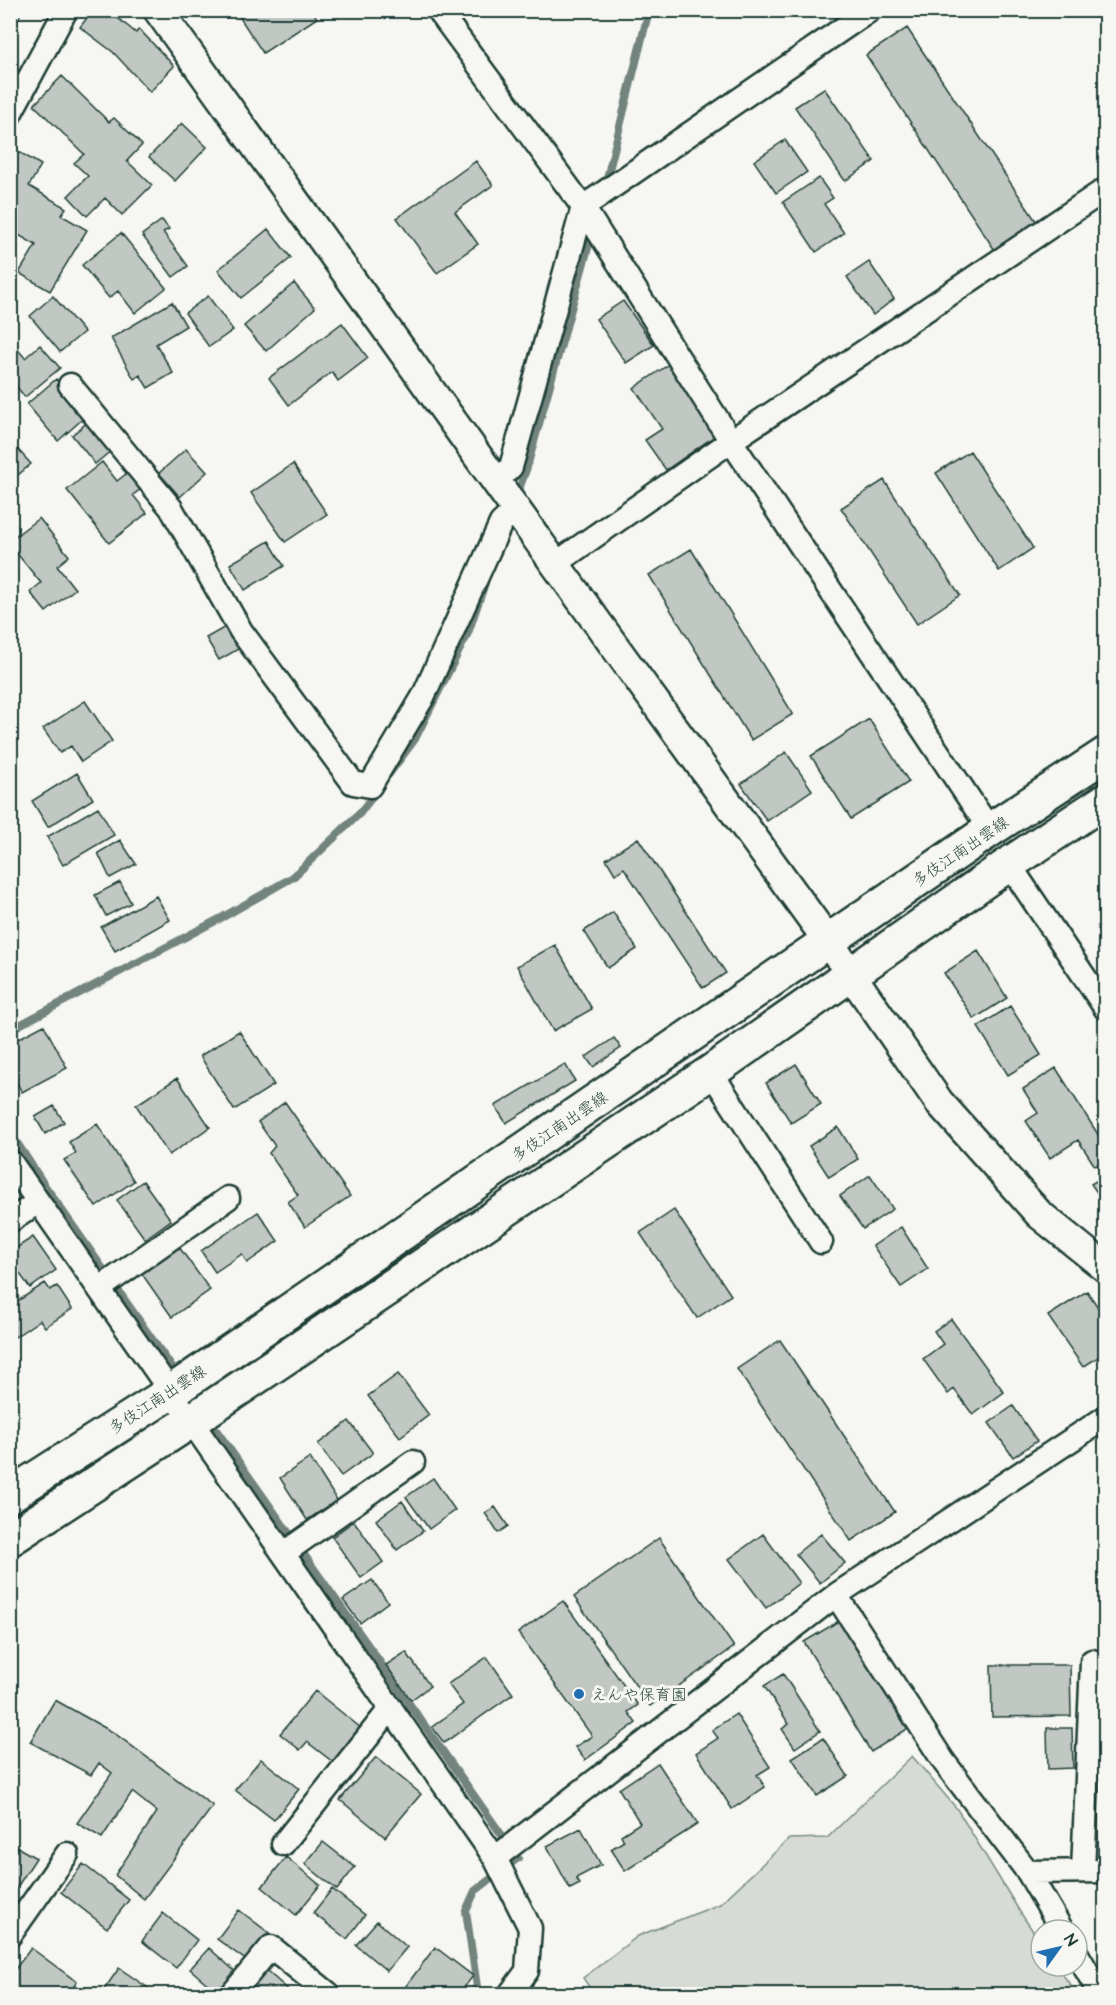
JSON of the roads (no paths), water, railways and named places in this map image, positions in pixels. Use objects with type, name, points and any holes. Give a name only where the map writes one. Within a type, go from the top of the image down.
[{"type":"main road","name":"多伎江南出雲線","points":[[10,1495],[171,1392],[990,830],[1106,753]]},
{"type":"main road","points":[[10,1539],[191,1421],[711,1072],[1009,864],[1106,800]]},
{"type":"street","points":[[10,114],[66,10]]},
{"type":"street","points":[[158,10],[852,974],[939,1102],[1039,1214],[1106,1268]]},
{"type":"street","points":[[438,10],[583,207],[731,441],[990,830]]},
{"type":"street","points":[[496,482],[511,467],[583,207],[870,10]]},
{"type":"street","points":[[555,564],[731,441],[1106,189]]},
{"type":"street","points":[[70,385],[171,508],[242,631],[353,783],[370,786],[417,707],[501,523],[516,509]]},
{"type":"street","points":[[1009,864],[1106,1009]]},
{"type":"street","points":[[711,1072],[821,1242]]},
{"type":"street","points":[[10,1161],[495,1858],[530,1929],[527,1971],[510,1995]]},
{"type":"street","points":[[99,1289],[228,1198]]},
{"type":"street","points":[[10,1221],[38,1202]]},
{"type":"street","points":[[495,1858],[836,1595],[1106,1417]]},
{"type":"street","points":[[284,1553],[413,1462]]},
{"type":"street","points":[[836,1595],[944,1762],[1028,1872],[1055,1918]]},
{"type":"street","points":[[1083,1871],[1092,1661]]},
{"type":"street","points":[[283,1844],[391,1708]]},
{"type":"street","points":[[10,1935],[67,1854]]},
{"type":"street","points":[[1028,1872],[1106,1871]]},
{"type":"street","points":[[232,1994],[272,1947],[329,1995]]},
{"type":"street","points":[[1089,1975],[1095,1985],[1095,1995]]},
{"type":"waterway","points":[[605,186],[649,10]]},
{"type":"waterway","points":[[516,497],[527,467],[593,230]]},
{"type":"waterway","points":[[389,774],[415,739],[468,633],[485,583]]},
{"type":"waterway","points":[[10,1030],[223,917],[293,877],[360,813],[378,789]]},
{"type":"waterway","points":[[10,1132],[180,1379]]},
{"type":"waterway","points":[[207,1417],[518,1858],[475,1891],[466,1911],[477,1987],[471,1994]]},
{"type":"place","name":"えんや保育園","points":[[579,1694]]}]
